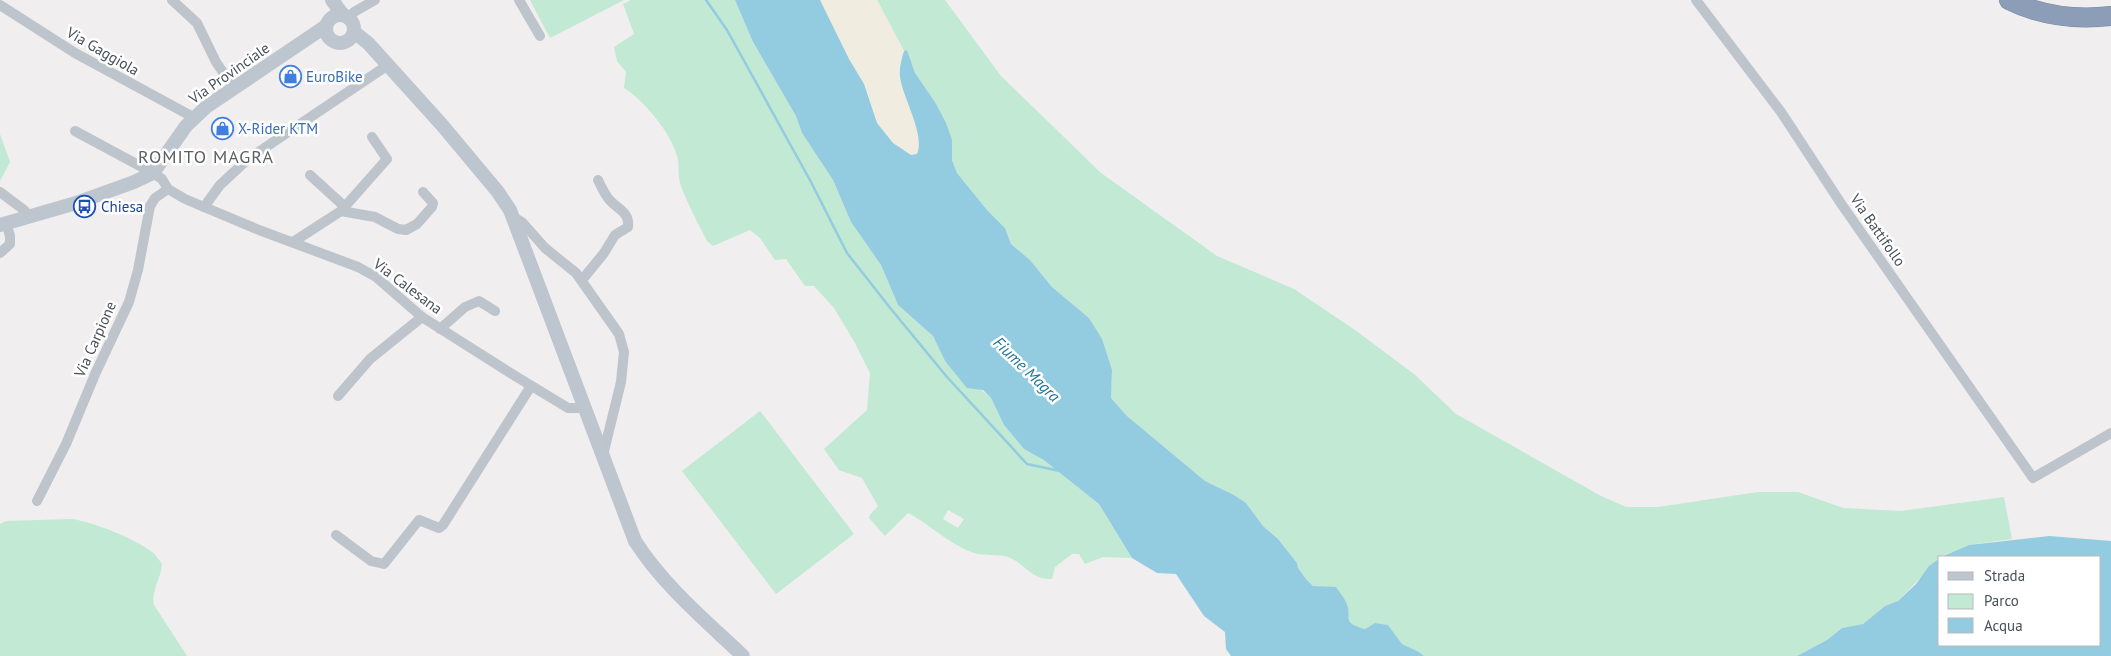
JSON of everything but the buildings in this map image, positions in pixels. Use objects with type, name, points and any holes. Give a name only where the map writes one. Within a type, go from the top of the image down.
[{"type":"highway","points":[[2009,0],[2050,14],[2091,18],[2111,16]]},
{"type":"main road","points":[[330,0],[336,23],[338,44],[351,37],[354,24],[336,23]]},
{"type":"main road","name":"Via Provinciale","points":[[3,224],[30,217],[134,182],[153,173],[193,118],[233,87],[304,41],[336,23]]},
{"type":"main road","points":[[351,37],[373,51],[388,65],[498,192],[515,218],[635,541],[648,562],[691,607],[743,656]]},
{"type":"street","points":[[172,0],[197,23],[216,62],[233,87]]},
{"type":"street","points":[[336,23],[375,0]]},
{"type":"street","points":[[519,0],[540,36]]},
{"type":"street","name":"Via Battifollo","points":[[1696,0],[1781,112],[1842,205],[2033,478],[2111,433]]},
{"type":"street","name":"Via Gaggiola","points":[[0,5],[75,53],[193,118]]},
{"type":"street","points":[[204,207],[220,184],[248,160],[388,65]]},
{"type":"street","name":"Via Calesana","points":[[75,131],[153,173],[162,179],[168,189],[204,207],[358,267],[376,277],[422,317],[531,386],[568,408],[585,408]]},
{"type":"street","points":[[293,242],[343,209],[387,160],[372,137]]},
{"type":"street","points":[[310,175],[343,209],[375,217],[398,229],[406,230],[417,224],[432,206],[434,203],[423,192]]},
{"type":"street","points":[[582,280],[604,253],[615,235],[628,227],[629,222],[625,212],[609,199],[598,180]]},
{"type":"street","name":"Via Carpione","points":[[37,501],[66,444],[96,372],[129,302],[138,270],[150,206],[155,198],[168,189]]},
{"type":"street","points":[[0,192],[24,210],[30,217]]},
{"type":"street","points":[[515,218],[522,222],[545,248],[576,273],[619,334],[624,352],[621,382],[603,455]]},
{"type":"street","points":[[0,252],[10,244],[10,236],[3,224]]},
{"type":"street","points":[[440,329],[465,307],[479,301],[495,311]]},
{"type":"street","points":[[338,396],[370,359],[422,317]]},
{"type":"street","points":[[336,535],[372,561],[384,564],[420,520],[434,527],[439,528],[444,525],[531,386]]},
{"type":"green space","points":[[530,0],[624,0],[550,38]]},
{"type":"green space","points":[[631,0],[735,0],[753,42],[796,116],[802,133],[833,180],[851,222],[881,265],[898,305],[933,336],[945,361],[991,398],[1004,425],[1024,449],[1044,459],[1099,504],[1132,558],[1103,557],[1085,564],[1079,554],[1072,554],[1055,567],[1052,579],[1045,579],[1008,557],[978,554],[960,547],[908,513],[885,536],[869,518],[878,506],[862,478],[839,470],[824,449],[867,410],[870,373],[834,308],[814,286],[805,286],[786,259],[775,260],[760,238],[750,230],[713,246],[707,241],[681,186],[678,159],[669,137],[640,100],[624,88],[626,72],[617,61],[614,47],[634,34],[623,4]],"holes":[[[948,510],[964,519],[958,528],[943,519]]]},
{"type":"green space","points":[[877,0],[945,0],[1001,76],[1101,173],[1217,256],[1294,289],[1355,330],[1414,374],[1456,414],[1601,496],[1626,507],[1658,507],[1758,492],[1798,492],[1843,508],[1901,511],[2004,497],[2012,539],[1969,545],[1938,556],[1938,559],[1898,601],[1885,606],[1863,624],[1842,628],[1827,640],[1797,656],[1424,656],[1402,644],[1388,625],[1375,623],[1365,629],[1357,627],[1350,622],[1346,602],[1336,588],[1313,586],[1278,539],[1263,526],[1246,503],[1205,481],[1127,416],[1111,398],[1112,370],[1089,318],[1052,287],[1030,260],[1011,244],[1005,228],[987,210],[957,173],[952,160],[952,140],[935,102],[915,73],[907,50],[904,51]]},
{"type":"green space","points":[[0,134],[10,162],[0,181]]},
{"type":"green space","points":[[760,411],[854,534],[776,594],[682,471]]},
{"type":"green space","points":[[80,520],[113,531],[144,547],[156,556],[162,564],[154,594],[154,605],[187,656],[0,656],[0,524],[6,521]]},
{"type":"sand","points":[[820,0],[877,0],[904,51],[900,66],[900,78],[917,128],[919,147],[917,154],[911,155],[893,143],[877,123],[864,84],[849,59]]},
{"type":"water","name":"Fiume Magra","points":[[735,0],[820,0],[849,59],[864,84],[877,123],[893,143],[911,155],[917,154],[919,147],[917,128],[903,90],[900,74],[904,51],[907,50],[915,73],[935,102],[946,123],[952,140],[952,160],[957,173],[987,210],[1005,228],[1011,244],[1030,260],[1052,287],[1089,318],[1102,339],[1112,370],[1111,398],[1127,416],[1205,481],[1246,503],[1263,526],[1278,539],[1313,586],[1336,587],[1346,602],[1349,619],[1352,624],[1365,629],[1375,623],[1388,625],[1402,644],[1424,656],[1231,656],[1226,649],[1225,632],[1204,616],[1176,574],[1157,573],[1132,558],[1099,504],[1044,460],[1024,449],[1004,425],[991,398],[983,390],[967,388],[945,361],[933,336],[898,305],[881,265],[851,222],[833,180],[802,133],[796,116],[753,42]]},
{"type":"water","points":[[2049,536],[2111,541],[2111,656],[1797,656],[1827,640],[1842,628],[1863,624],[1885,606],[1898,601],[1916,584],[1929,566],[1938,559],[1938,646],[2101,646],[2101,556],[1943,556],[1969,545]]},
{"type":"waterway","points":[[706,0],[727,30],[811,182],[847,253],[947,377],[1027,464],[1060,471]]},
{"type":"place","name":"EuroBike","points":[[290,76]]},
{"type":"place","name":"X-Rider KTM","points":[[222,128]]},
{"type":"place","name":"Chiesa","points":[[85,206]]},
{"type":"district","name":"ROMITO MAGRA","points":[[206,156]]}]
